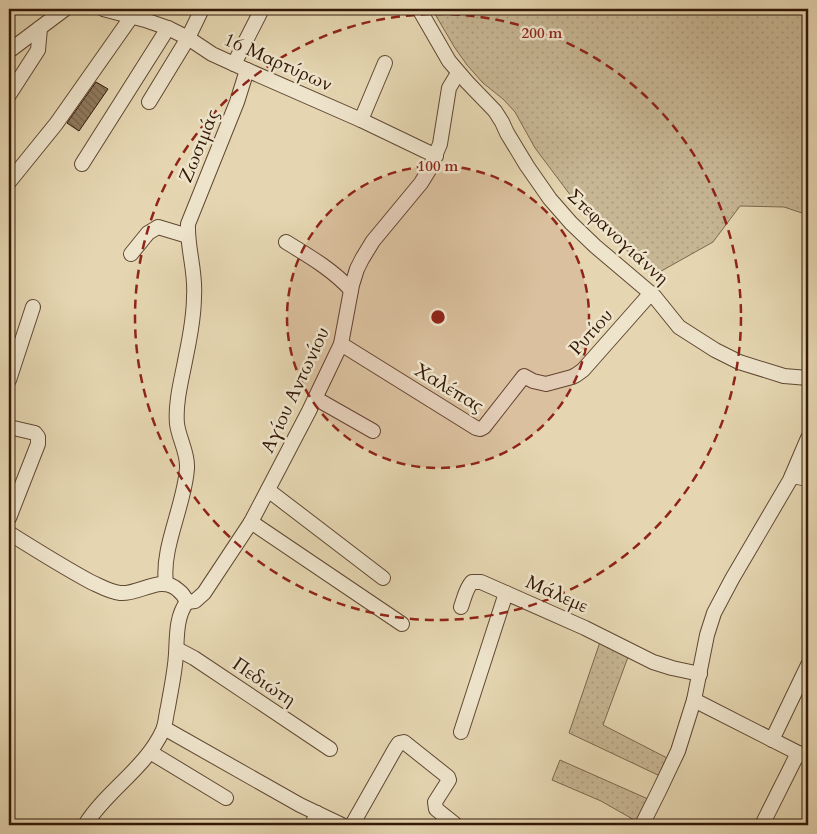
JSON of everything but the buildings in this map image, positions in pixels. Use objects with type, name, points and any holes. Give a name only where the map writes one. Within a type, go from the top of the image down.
[{"type":"street","points":[[9,51],[63,9]]},
{"type":"street","name":"16 Μαρτύρων","points":[[102,9],[142,15],[188,38],[212,54],[361,120],[436,156]]},
{"type":"street","points":[[150,102],[188,38],[202,9]]},
{"type":"street","name":"Ζωσιμάς","points":[[166,583],[165,569],[169,544],[182,499],[188,465],[177,424],[178,403],[190,333],[194,296],[188,224],[237,102],[240,67],[262,9]]},
{"type":"street","name":"Στεφανογιάννη","points":[[419,9],[445,55],[458,73],[495,111],[532,173],[563,215],[595,246],[651,293],[679,327],[726,356],[749,366],[784,376],[808,378]]},
{"type":"street","points":[[9,182],[142,15]]},
{"type":"street","points":[[9,95],[38,50],[40,28]]},
{"type":"street","points":[[82,164],[168,28]]},
{"type":"street","points":[[361,120],[385,63]]},
{"type":"street","name":"Αγίου Αντωνίου","points":[[187,602],[198,600],[204,593],[251,522],[268,490],[341,344],[357,269],[369,246],[421,183],[436,156],[450,88],[458,73]]},
{"type":"street","points":[[130,254],[148,233],[158,227],[188,236]]},
{"type":"street","points":[[286,242],[331,272],[351,290]]},
{"type":"street","name":"Ρυτίου","points":[[524,376],[532,382],[546,384],[576,375],[583,370],[651,293]]},
{"type":"street","points":[[9,380],[33,307]]},
{"type":"street","name":"Χαλέπας","points":[[341,344],[480,429],[484,427],[524,376]]},
{"type":"street","points":[[315,398],[373,431]]},
{"type":"street","points":[[9,427],[35,433],[38,437],[38,444],[9,518]]},
{"type":"street","points":[[642,825],[678,751],[694,700],[707,635],[714,613],[792,476],[808,438]]},
{"type":"street","points":[[792,476],[808,479]]},
{"type":"street","points":[[268,490],[383,578]]},
{"type":"street","points":[[251,522],[402,624]]},
{"type":"street","points":[[9,533],[74,573],[113,592],[126,593],[166,583],[178,589],[187,602],[181,614],[176,640],[173,681],[164,728],[150,752],[85,825]]},
{"type":"street","points":[[461,607],[467,588],[472,582],[481,582],[506,592]]},
{"type":"street","name":"Μάλεμε","points":[[460,732],[506,592],[653,662],[700,674]]},
{"type":"street","name":"Πεδιώτη","points":[[176,649],[194,658],[330,749]]},
{"type":"street","points":[[772,740],[808,665]]},
{"type":"street","points":[[694,700],[803,755],[762,825]]},
{"type":"street","points":[[164,728],[295,802],[314,819],[342,825]]},
{"type":"street","points":[[352,825],[395,748],[399,743],[404,742],[448,777],[449,780],[435,802],[436,809],[456,825]]},
{"type":"street","points":[[150,752],[226,798]]},
{"type":"shaded area","points":[[432,9],[808,9],[808,215],[784,207],[740,206],[713,242],[656,274],[604,232],[574,200],[535,148],[515,112],[503,99],[483,83],[467,65]]},
{"type":"shaded area","points":[[600,642],[628,657],[603,725],[669,759],[660,776],[569,733]]},
{"type":"shaded area","points":[[560,760],[648,799],[636,821],[601,801],[552,780]]}]
